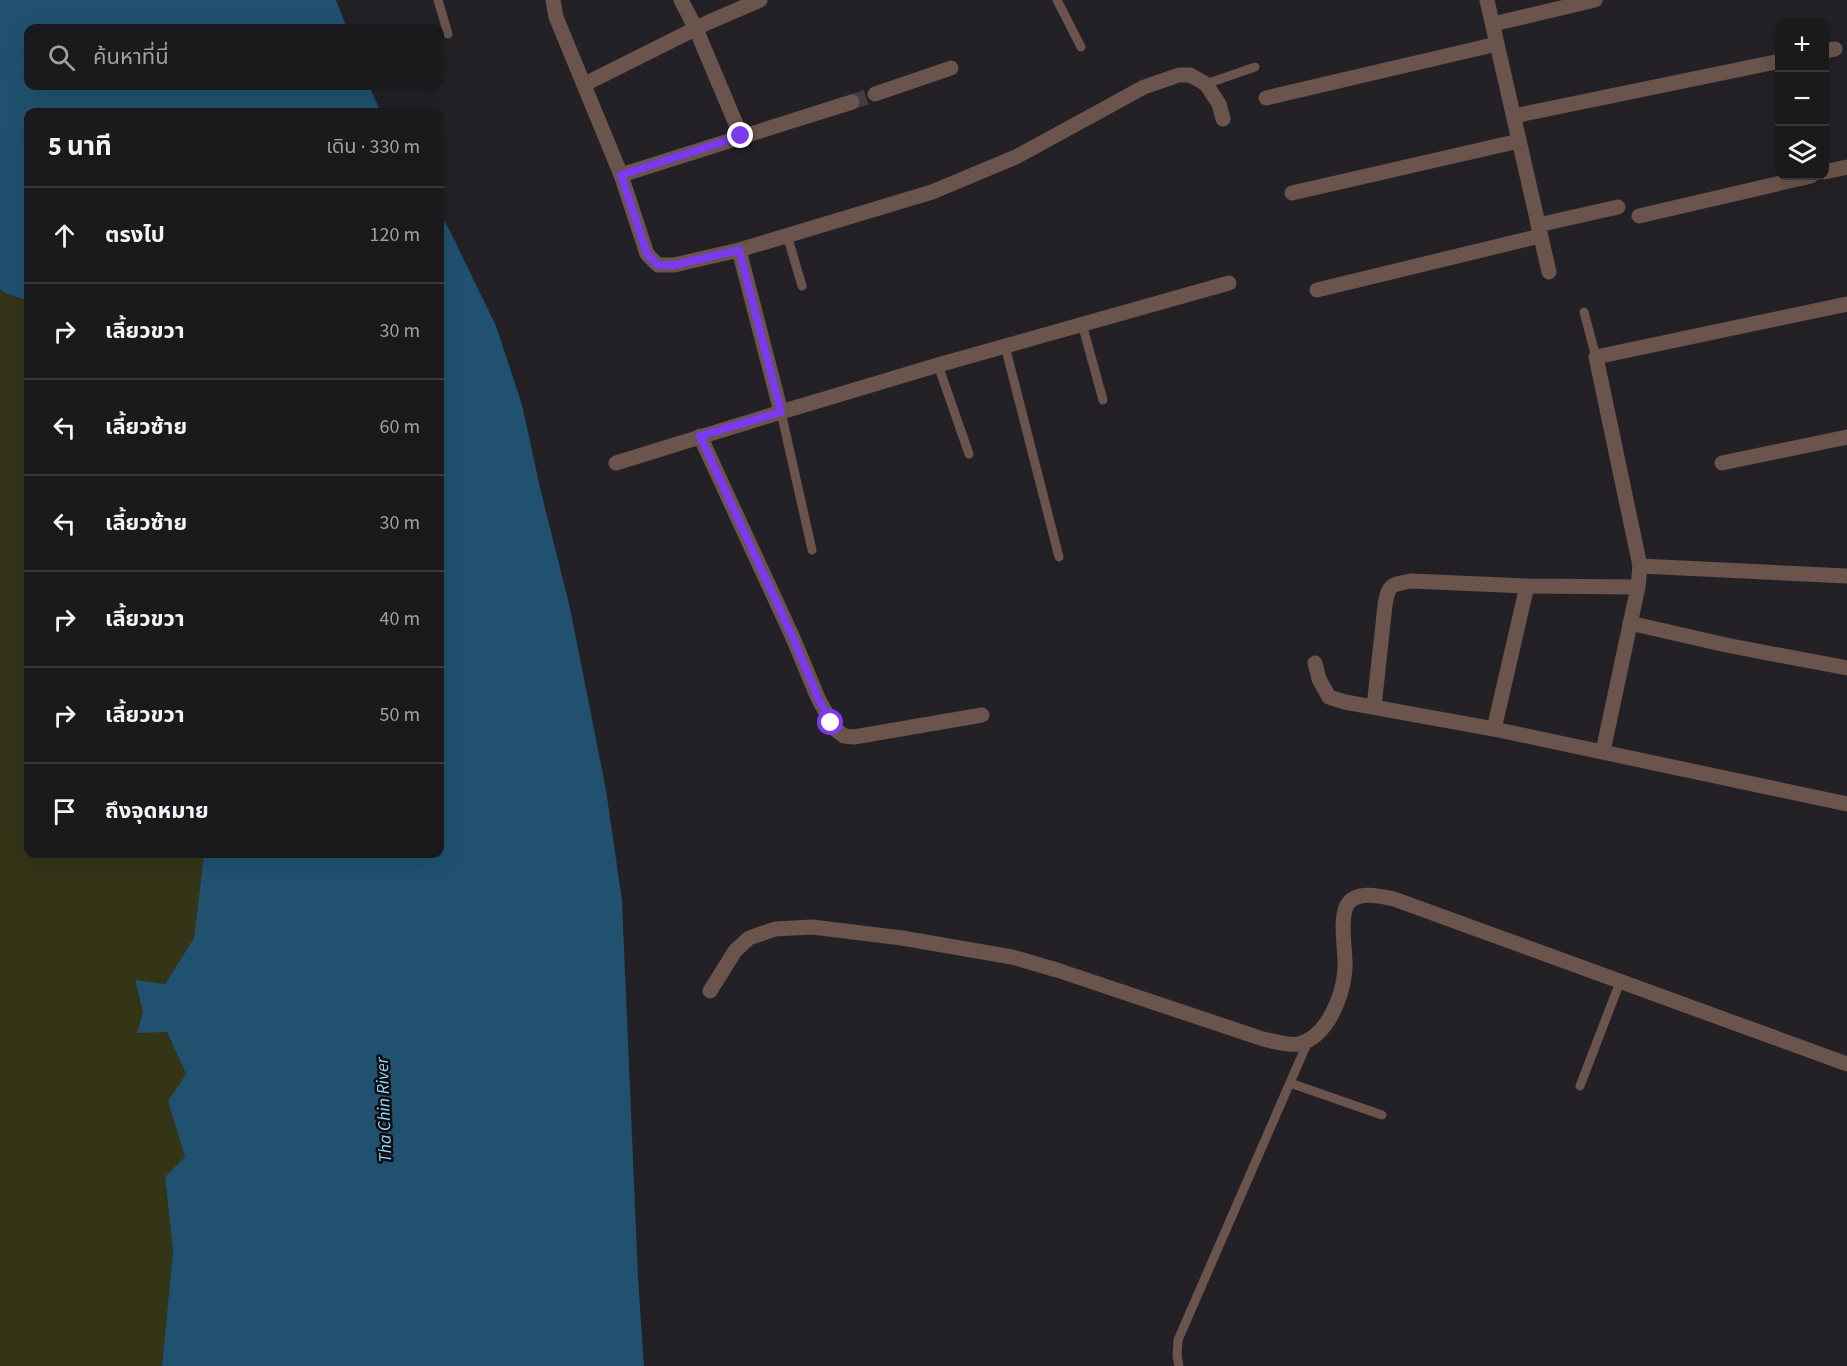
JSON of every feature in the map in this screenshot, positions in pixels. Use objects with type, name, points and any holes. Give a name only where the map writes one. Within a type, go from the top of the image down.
[{"type":"street","points":[[553,0],[556,17],[621,175],[647,254],[658,265],[674,265],[739,250],[932,192],[1016,157],[1144,87],[1179,75],[1190,75],[1206,84],[1219,104],[1223,119]]},
{"type":"street","points":[[681,0],[696,29],[741,136]]},
{"type":"street","points":[[585,84],[760,0]]},
{"type":"street","points":[[1487,0],[1549,272]]},
{"type":"street","points":[[1493,24],[1595,0]]},
{"type":"street","points":[[1266,98],[1497,44]]},
{"type":"street","points":[[1514,116],[1775,62]]},
{"type":"street","points":[[875,94],[951,68]]},
{"type":"street","points":[[621,175],[852,102]]},
{"type":"street","points":[[1293,193],[1519,141]]},
{"type":"street","points":[[1829,171],[1847,167]]},
{"type":"street","points":[[1639,216],[1794,180]]},
{"type":"street","points":[[1317,290],[1617,207]]},
{"type":"street","points":[[739,250],[781,412]]},
{"type":"street","points":[[616,463],[938,365],[1229,283]]},
{"type":"street","points":[[1603,751],[1638,587],[1640,566],[1596,357],[1847,304]]},
{"type":"street","points":[[700,436],[793,638],[818,698],[835,729],[844,736],[854,737],[982,715]]},
{"type":"street","points":[[1722,463],[1847,437]]},
{"type":"street","points":[[1640,566],[1847,576]]},
{"type":"street","points":[[1374,707],[1385,605],[1388,590],[1395,584],[1411,581],[1527,586],[1638,587]]},
{"type":"street","points":[[1494,729],[1527,586]]},
{"type":"street","points":[[1630,622],[1726,645],[1847,668]]},
{"type":"street","points":[[1314,663],[1319,679],[1329,697],[1345,702],[1603,751],[1847,804]]},
{"type":"street","points":[[710,991],[735,951],[748,938],[775,928],[812,927],[902,938],[1012,957],[1263,1039],[1289,1045],[1299,1044],[1321,1030],[1334,1010],[1340,993],[1345,971],[1344,916],[1347,904],[1356,898],[1373,895],[1394,899],[1847,1065]]},
{"type":"lane","points":[[438,0],[448,34]]},
{"type":"lane","points":[[1057,0],[1081,47]]},
{"type":"lane","points":[[1206,84],[1255,67]]},
{"type":"lane","points":[[787,235],[802,286]]},
{"type":"lane","points":[[1584,312],[1596,357]]},
{"type":"lane","points":[[1083,324],[1103,400]]},
{"type":"lane","points":[[1005,346],[1059,557]]},
{"type":"lane","points":[[938,365],[969,454]]},
{"type":"lane","points":[[781,412],[812,550]]},
{"type":"lane","points":[[1580,1086],[1620,982]]},
{"type":"lane","points":[[1179,1366],[1178,1340],[1309,1039]]},
{"type":"lane","points":[[1290,1083],[1382,1115]]},
{"type":"green space","points":[[0,289],[24,300],[24,858],[204,858],[194,938],[165,984],[135,981],[143,1013],[167,1032],[186,1074],[169,1101],[185,1157],[165,1178],[173,1251],[162,1366],[0,1366]]},
{"type":"water","points":[[0,0],[336,0],[345,24],[24,24],[24,90],[371,90],[379,108],[24,108],[24,300],[0,289]]},
{"type":"water","name":"Tha Chin River","points":[[444,220],[496,326],[522,405],[570,608],[606,790],[622,901],[638,1278],[644,1366],[162,1366],[173,1251],[165,1177],[185,1157],[168,1101],[186,1074],[167,1032],[137,1033],[143,1013],[135,980],[165,984],[194,938],[204,858],[444,858]]},
{"type":"tunnel","points":[[852,102],[875,94]]},
{"type":"route","points":[[741,136],[621,175],[647,254],[658,265],[674,265],[739,250],[781,412],[700,436],[831,723]]}]
